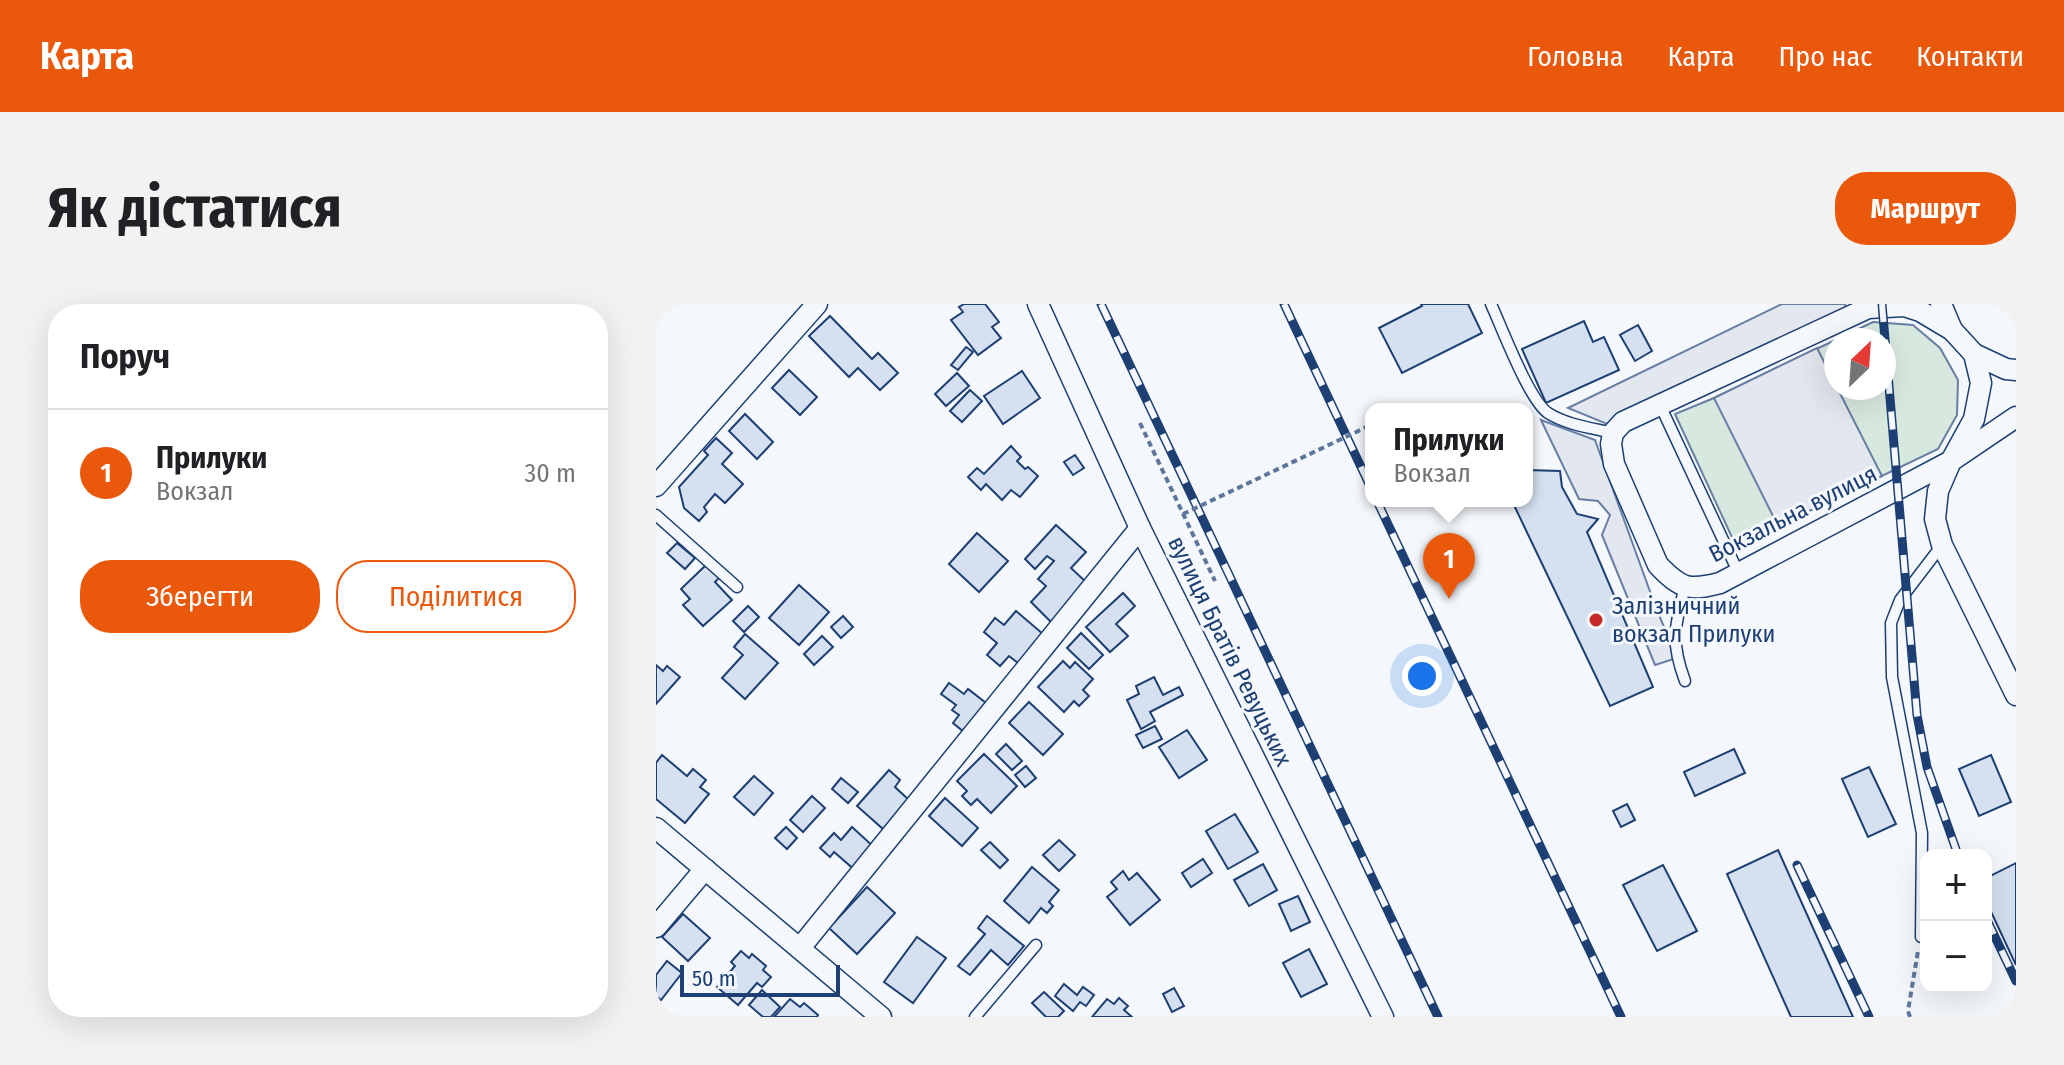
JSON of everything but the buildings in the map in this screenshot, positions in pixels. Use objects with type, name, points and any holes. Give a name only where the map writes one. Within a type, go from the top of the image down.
[{"type":"street","points":[[656,486],[817,304]]},
{"type":"street","name":"вулиця Братів Ревуцьких","points":[[1038,304],[1140,528],[1383,1017]]},
{"type":"street","points":[[1941,304],[1952,330]]},
{"type":"street","points":[[1685,586],[1670,578],[1658,565],[1614,464],[1613,433],[1623,422],[1870,306],[1904,306],[1920,311],[1952,330],[1974,354],[2006,369],[2016,370]]},
{"type":"street","points":[[1974,354],[1981,383],[1974,419],[1938,491],[1935,519],[1942,545],[2016,695]]},
{"type":"street","name":"Вокзальна вулиця","points":[[1685,586],[1700,588],[1739,574],[1951,461],[2016,417]]},
{"type":"street","points":[[800,948],[1140,528]]},
{"type":"street","points":[[656,828],[881,1017]]},
{"type":"street","points":[[656,927],[705,869]]},
{"type":"lane","points":[[1491,304],[1540,406],[1550,414],[1576,425],[1613,433]]},
{"type":"lane","points":[[1660,405],[1739,574]]},
{"type":"lane","points":[[656,515],[737,587]]},
{"type":"lane","points":[[1921,921],[1922,833],[1892,677],[1891,623],[1900,600],[1942,545]]},
{"type":"lane","points":[[1685,586],[1675,627],[1677,658],[1685,681]]},
{"type":"lane","points":[[975,1017],[1036,945]]},
{"type":"path","points":[[1140,423],[1215,581]]},
{"type":"path","points":[[1183,514],[1365,428]]},
{"type":"path","points":[[1910,1017],[1908,1011],[1920,943]]},
{"type":"shaded area","points":[[1782,304],[1845,304],[1846,309],[1607,424],[1568,408]]},
{"type":"shaded area","points":[[1873,322],[1913,325],[1940,348],[1958,380],[1957,415],[1938,449],[1736,546],[1675,414],[1824,345],[1824,400],[1896,400],[1896,328],[1860,328]]},
{"type":"shaded area","points":[[1817,348],[1824,362],[1824,400],[1843,400],[1882,476],[1778,526],[1714,398]]},
{"type":"shaded area","points":[[1541,420],[1595,440],[1677,658],[1655,665],[1602,535],[1610,515],[1598,501],[1579,499]]},
{"type":"railway","points":[[1101,304],[1438,1017]]},
{"type":"railway","points":[[1284,304],[1365,475]]},
{"type":"railway","points":[[1882,304],[1917,715],[1927,767],[1956,849]]},
{"type":"railway","points":[[1380,507],[1621,1017]]},
{"type":"railway","points":[[1797,865],[1869,1017]]},
{"type":"railway","points":[[1987,921],[2016,981]]},
{"type":"place","name":"Прилуки","points":[[1449,599]]},
{"type":"place","name":"Залізничний вокзал Прилуки","points":[[1596,620]]}]
